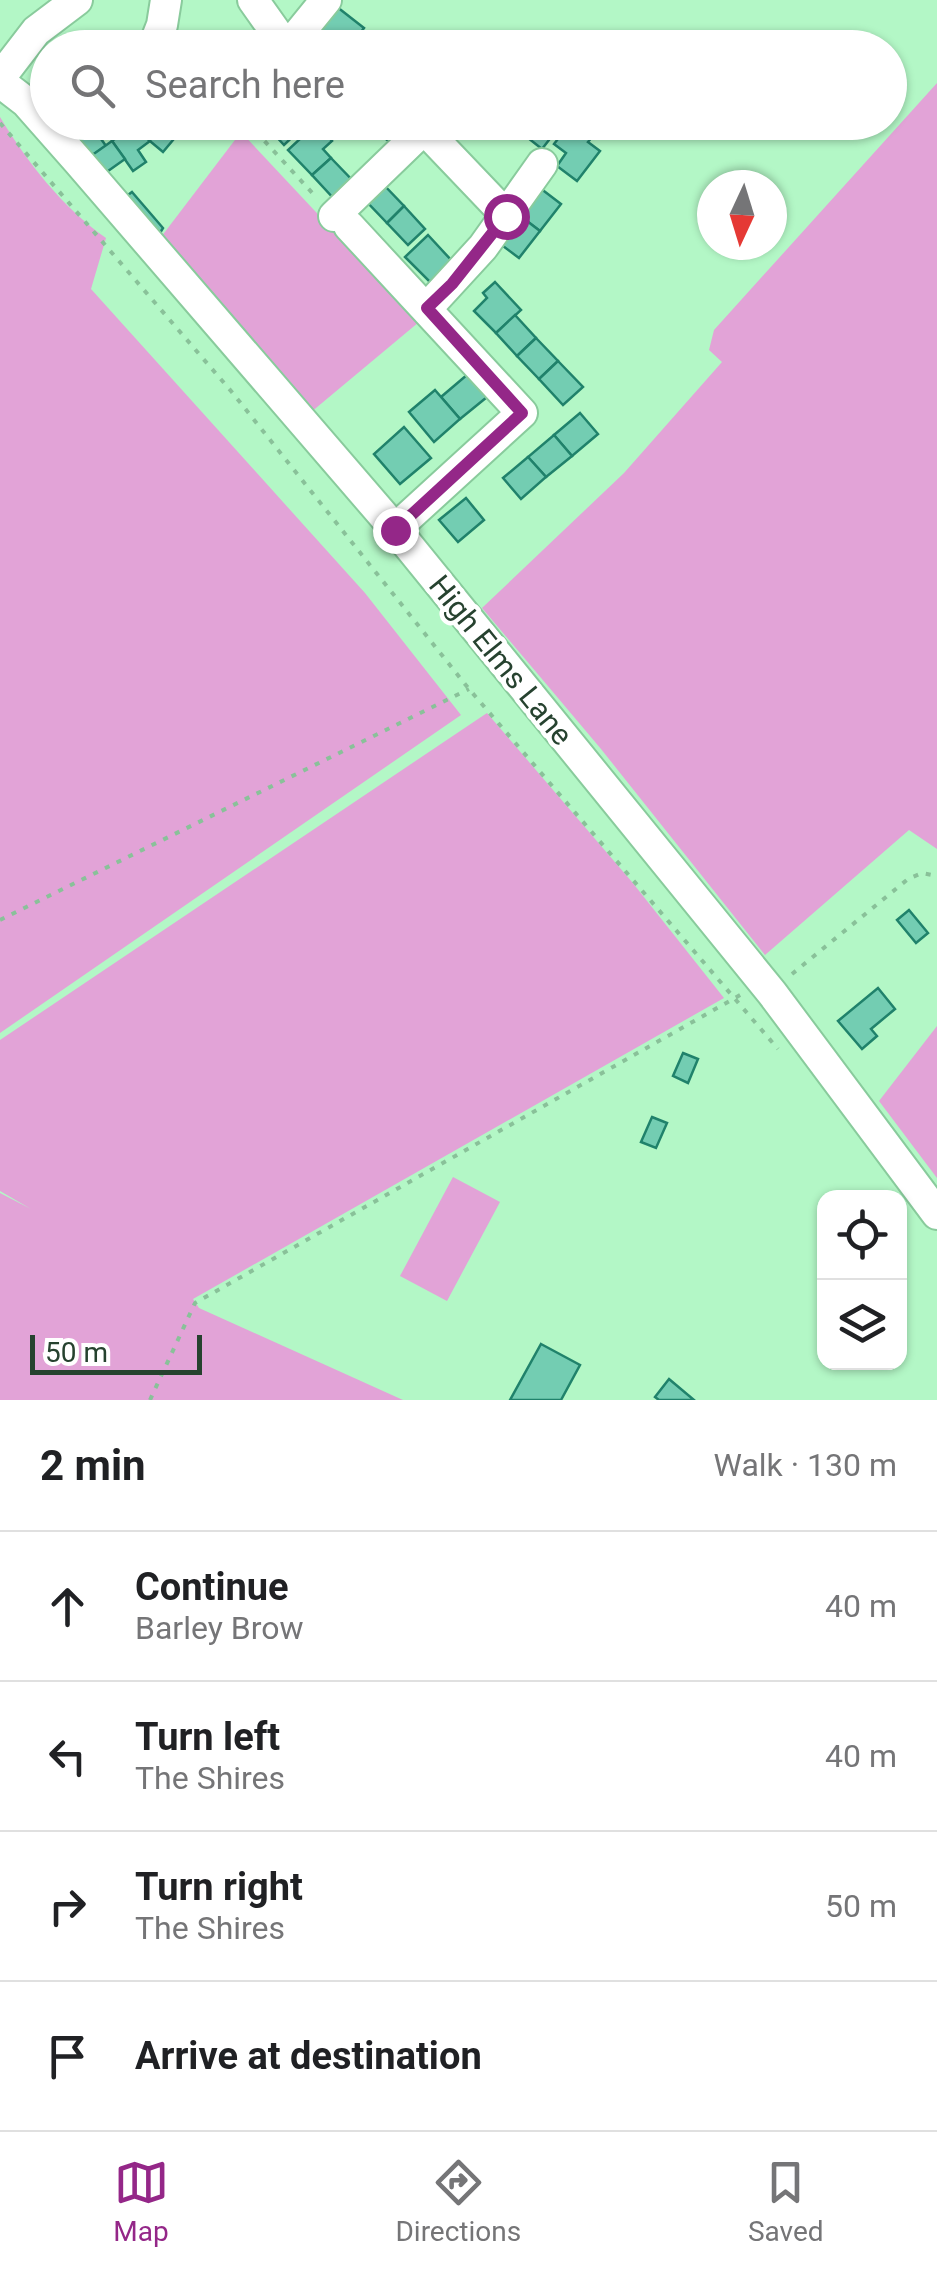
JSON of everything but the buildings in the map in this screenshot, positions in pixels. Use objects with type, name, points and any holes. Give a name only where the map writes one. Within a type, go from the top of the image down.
[{"type":"street","points":[[37,30],[77,0]]},
{"type":"street","points":[[160,30],[166,0]]},
{"type":"street","points":[[253,0],[274,30]]},
{"type":"street","points":[[302,30],[326,0]]},
{"type":"street","points":[[0,80],[30,39]]},
{"type":"street","name":"High Elms Lane","points":[[0,80],[30,107]]},
{"type":"street","name":"High Elms Lane","points":[[60,140],[395,530],[760,978],[937,1214]]},
{"type":"street","points":[[395,530],[522,413],[342,221],[414,140]]},
{"type":"street","points":[[434,140],[506,216]]},
{"type":"street","points":[[427,308],[452,284],[542,164]]},
{"type":"path","points":[[0,123],[231,391],[469,689],[736,1000]]},
{"type":"path","points":[[264,140],[342,221]]},
{"type":"path","points":[[0,920],[469,689]]},
{"type":"path","points":[[150,1400],[195,1303],[736,1000],[769,968],[783,982],[908,879],[922,872],[937,876]]},
{"type":"shaded area","points":[[937,83],[937,849],[909,830],[765,955],[601,749],[482,608],[624,473],[722,362],[709,350],[714,330],[777,260],[787,260],[787,249],[886,140],[907,140],[907,116]]},
{"type":"shaded area","points":[[0,117],[47,183],[106,238],[91,289],[365,593],[461,715],[0,1033]]},
{"type":"shaded area","points":[[235,140],[248,140],[419,322],[310,413],[158,241]]},
{"type":"shaded area","points":[[487,713],[632,882],[724,998],[193,1299],[199,1308],[403,1400],[0,1400],[0,1193],[31,1209],[0,1191],[0,1040]]},
{"type":"shaded area","points":[[937,1026],[937,1178],[879,1101]]},
{"type":"shaded area","points":[[453,1177],[500,1202],[447,1301],[400,1276]]},
{"type":"route","points":[[395,530],[522,413],[427,308],[452,284],[506,216]]}]
